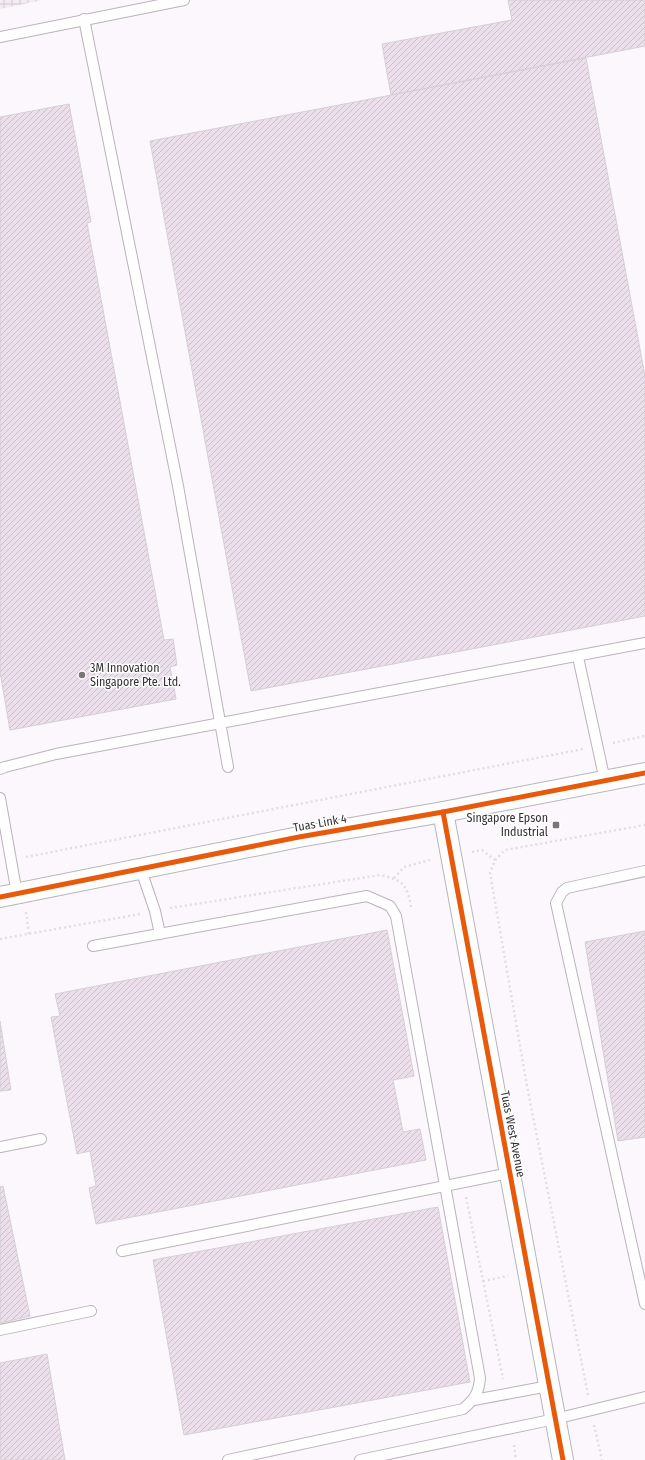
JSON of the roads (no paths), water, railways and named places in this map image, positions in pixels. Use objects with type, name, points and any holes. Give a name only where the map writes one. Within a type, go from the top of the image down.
[{"type":"street","name":"Tuas Link 4","points":[[9,895],[141,870],[299,837],[443,812],[645,773]]},
{"type":"street","name":"Tuas West Avenue","points":[[443,812],[563,1460]]},
{"type":"lane","points":[[0,37],[184,0]]},
{"type":"lane","points":[[84,19],[178,486],[228,767]]},
{"type":"lane","points":[[0,770],[5,767],[56,754],[578,657],[645,643]]},
{"type":"lane","points":[[578,657],[605,781]]},
{"type":"lane","points":[[0,798],[11,860],[9,895]]},
{"type":"lane","points":[[141,870],[155,911],[160,934]]},
{"type":"lane","points":[[645,871],[567,888],[562,892],[556,903],[645,1304]]},
{"type":"lane","points":[[93,946],[367,896],[390,906],[396,916],[480,1378],[479,1387],[474,1400]]},
{"type":"lane","points":[[0,1147],[41,1139]]},
{"type":"lane","points":[[122,1252],[510,1173]]},
{"type":"lane","points":[[0,1330],[91,1311]]},
{"type":"lane","points":[[228,1460],[463,1409],[474,1400],[549,1386]]},
{"type":"lane","points":[[360,1460],[556,1419],[645,1397]]},
{"type":"place","name":"3M Innovation Singapore Pte. Ltd.","points":[[82,675]]},
{"type":"place","name":"Singapore Epson Industrial","points":[[556,825]]}]
